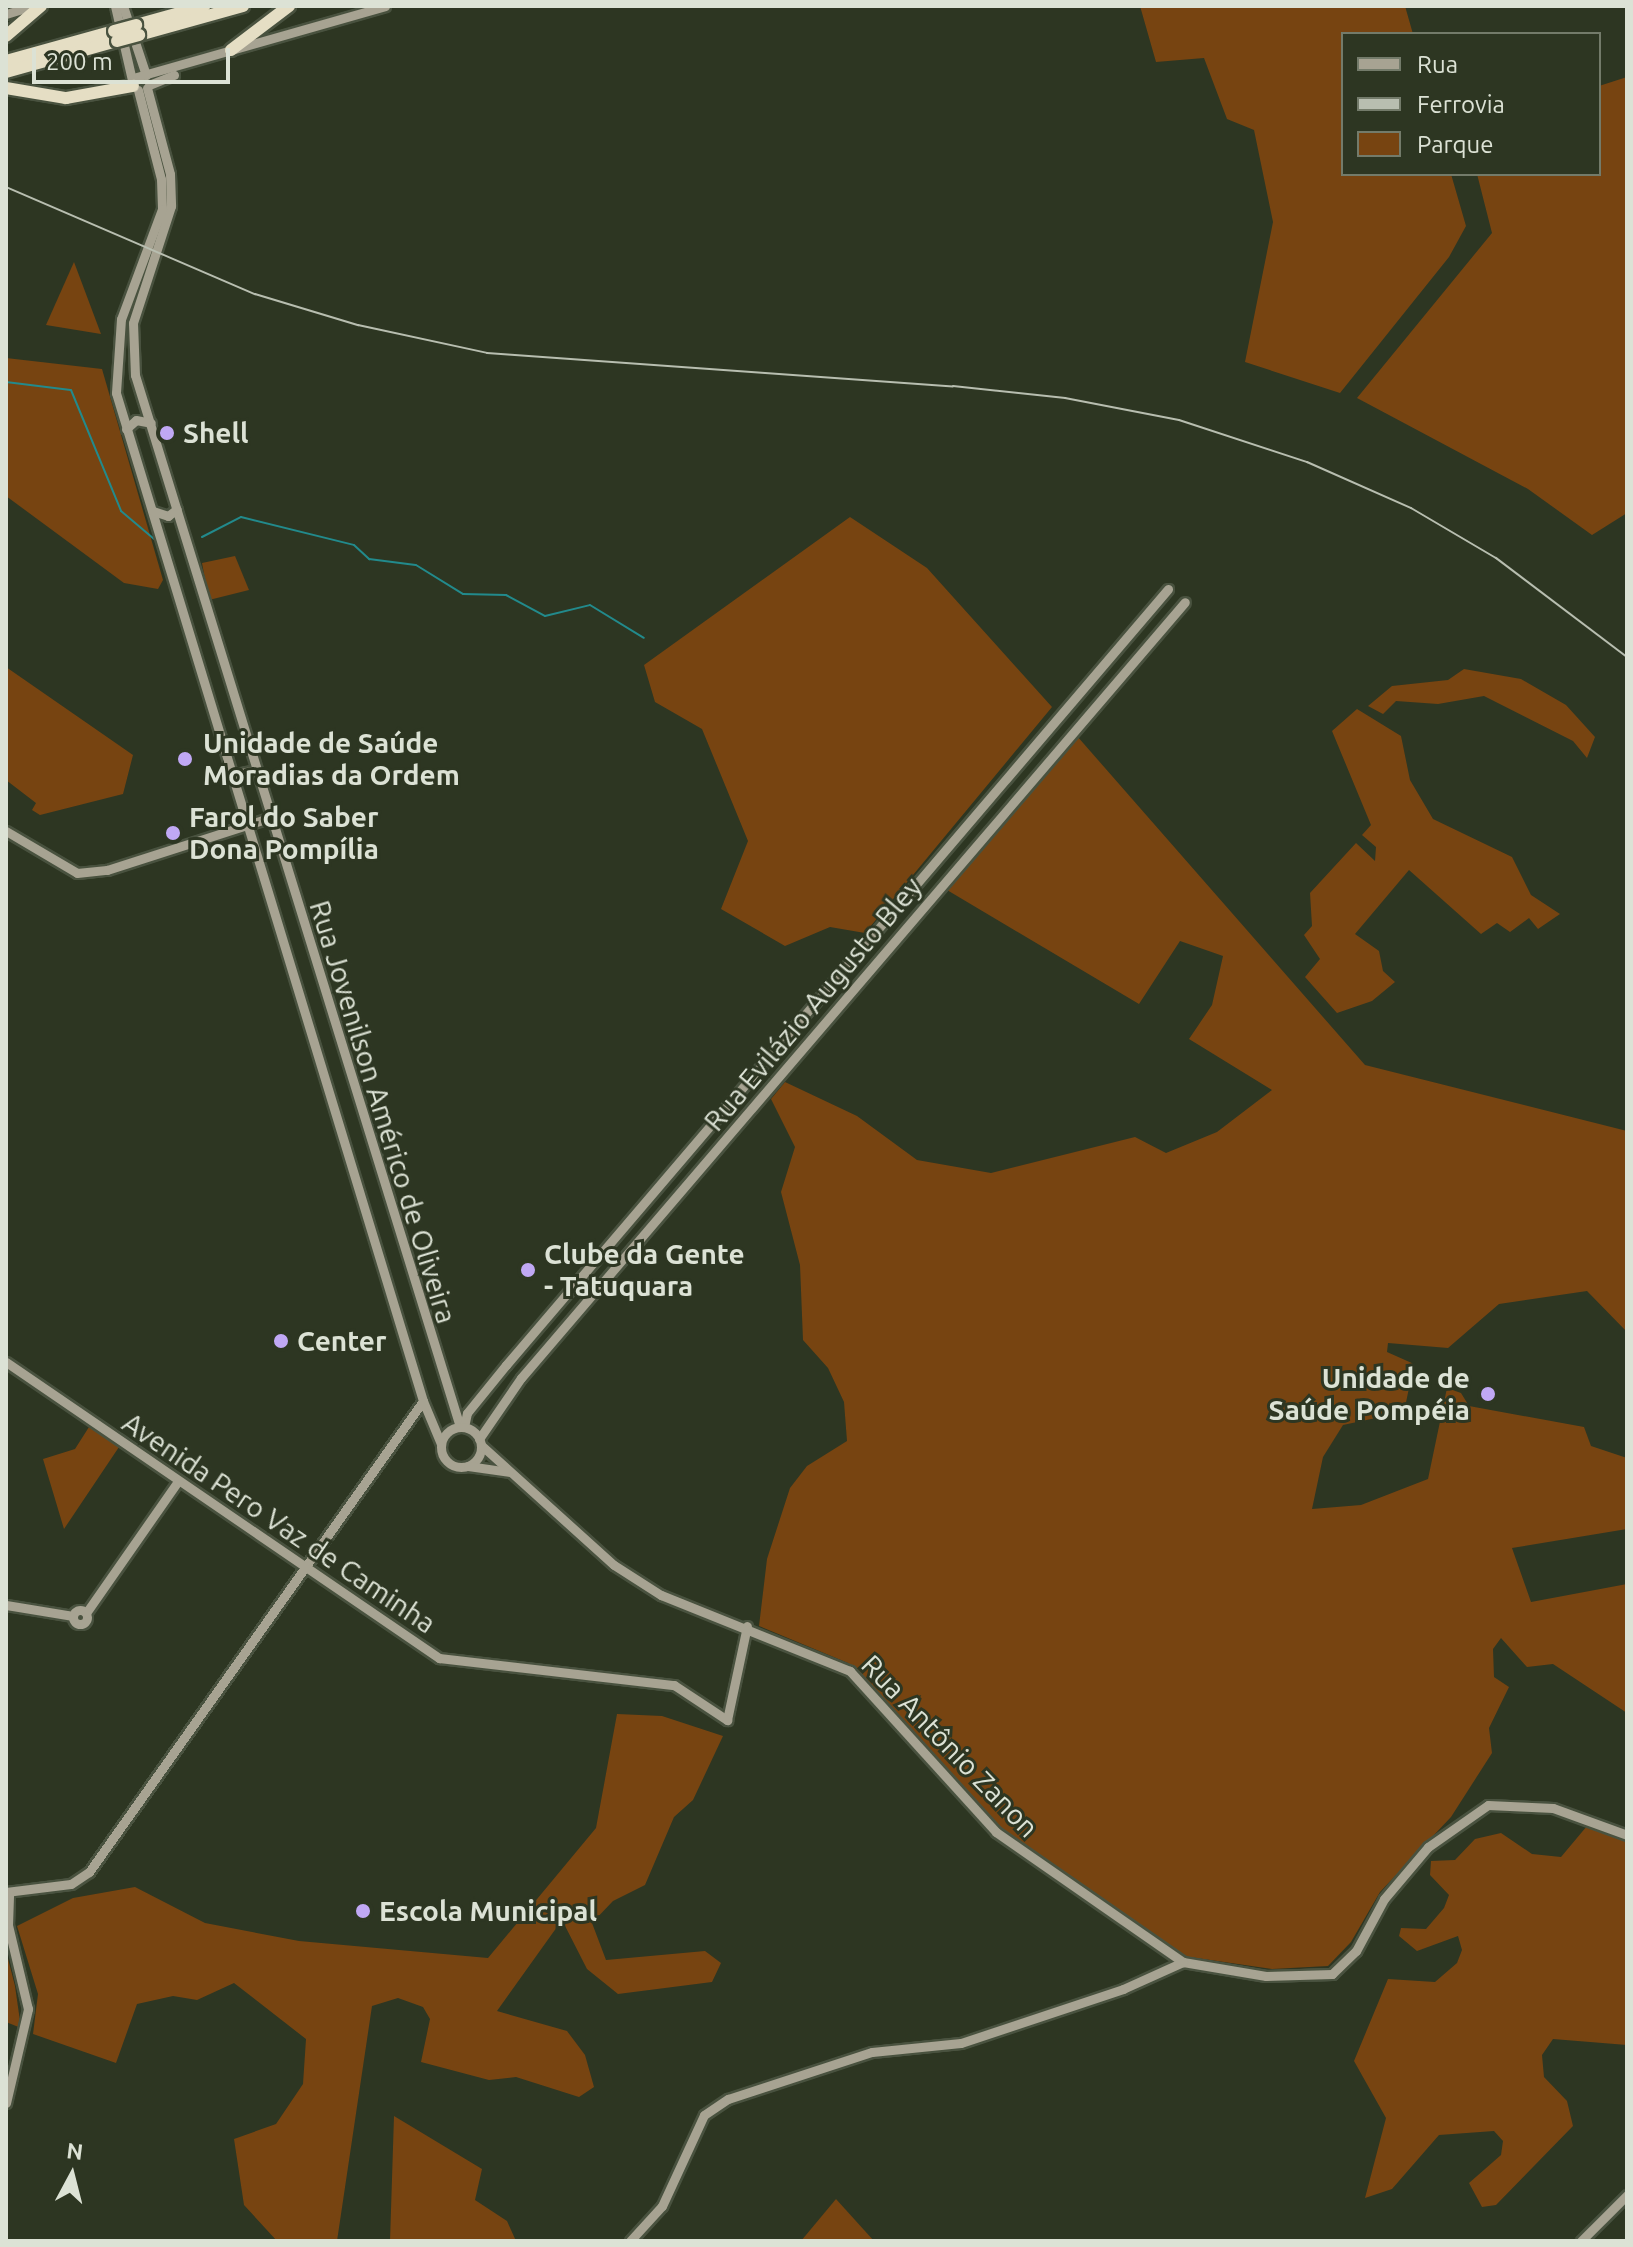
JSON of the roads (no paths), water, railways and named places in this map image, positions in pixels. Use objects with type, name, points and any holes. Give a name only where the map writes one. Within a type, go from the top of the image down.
[{"type":"highway","points":[[6,36],[41,6]]},
{"type":"highway","points":[[137,30],[204,6]]},
{"type":"highway","points":[[6,61],[243,6]]},
{"type":"highway","points":[[232,53],[289,6]]},
{"type":"highway","points":[[6,72],[115,36]]},
{"type":"highway","points":[[6,88],[66,98],[140,86]]},
{"type":"main road","points":[[6,14],[33,6]]},
{"type":"main road","points":[[115,6],[140,86]]},
{"type":"main road","points":[[123,6],[146,75]]},
{"type":"main road","points":[[140,86],[309,27],[385,6]]},
{"type":"main road","points":[[140,86],[146,75],[232,53]]},
{"type":"main road","name":"Rua Jovenilson Américo de Oliveira","points":[[140,86],[170,174],[171,206],[135,311],[131,349],[269,818],[462,1427]]},
{"type":"main road","name":"Rua Jovenilson Américo de Oliveira","points":[[140,86],[161,179],[162,209],[121,319],[116,393],[423,1401],[441,1444]]},
{"type":"main road","points":[[126,429],[136,420],[151,423]]},
{"type":"main road","points":[[153,511],[168,516],[177,509]]},
{"type":"main road","name":"Rua Evilázio Augusto Bley","points":[[462,1427],[467,1413],[1168,589]]},
{"type":"main road","name":"Rua Evilázio Augusto Bley","points":[[467,1466],[516,1384],[1185,602]]},
{"type":"main road","points":[[232,775],[256,770]]},
{"type":"main road","points":[[6,831],[77,873],[107,870],[269,818]]},
{"type":"main road","name":"Avenida Pero Vaz de Caminha","points":[[6,1362],[439,1658],[674,1685],[727,1720],[747,1626]]},
{"type":"main road","points":[[6,2103],[28,2009],[8,1925],[8,1893],[71,1884],[89,1872],[423,1401]]},
{"type":"main road","points":[[455,1411],[467,1413]]},
{"type":"main road","points":[[462,1427],[441,1444],[447,1461],[515,1475]]},
{"type":"main road","name":"Rua Antônio Zanon","points":[[462,1427],[627,1574],[675,1601],[747,1626],[850,1671],[996,1832],[1183,1962],[1266,1976],[1332,1974],[1356,1951],[1384,1899],[1420,1856],[1488,1805],[1553,1808],[1627,1835]]},
{"type":"main road","points":[[6,1605],[73,1616],[86,1613],[178,1481]]},
{"type":"main road","points":[[630,2241],[662,2206],[704,2115],[728,2099],[872,2052],[961,2043],[1123,1989],[1183,1962]]},
{"type":"main road","points":[[1581,2241],[1627,2195]]},
{"type":"waterway","points":[[6,382],[71,390],[121,511],[154,539]]},
{"type":"waterway","points":[[202,537],[241,517],[354,545],[369,559],[416,565],[463,594],[506,595],[545,616],[590,605],[644,638]]},
{"type":"railway","points":[[6,187],[255,294],[358,325],[487,353],[953,386],[1065,398],[1179,420],[1307,462],[1411,508],[1496,558],[1627,657]]},
{"type":"place","name":"Shell","points":[[167,433]]},
{"type":"place","name":"Unidade de Saúde Moradias da Ordem","points":[[185,759]]},
{"type":"place","name":"Farol do Saber Dona Pompília","points":[[173,833]]},
{"type":"place","name":"Clube da Gente - Tatuquara","points":[[528,1270]]},
{"type":"place","name":"Center","points":[[281,1341]]},
{"type":"place","name":"Unidade de Saúde Pompéia","points":[[1488,1394]]},
{"type":"place","name":"Escola Municipal","points":[[363,1911]]}]
